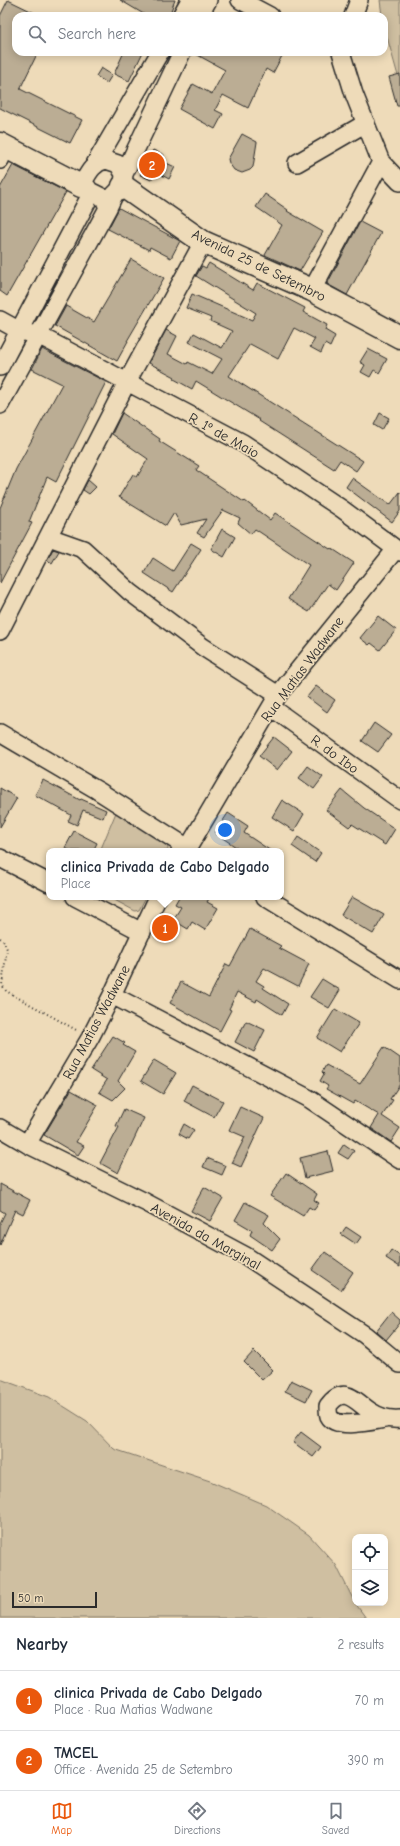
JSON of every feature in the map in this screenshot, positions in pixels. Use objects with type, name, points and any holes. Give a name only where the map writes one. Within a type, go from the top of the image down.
[{"type":"highway","points":[[2,150],[85,192]]},
{"type":"highway","name":"Avenida 25 de Setembro","points":[[123,180],[203,242],[312,290],[400,337]]},
{"type":"street","points":[[183,12],[190,0]]},
{"type":"street","points":[[201,12],[208,0]]},
{"type":"street","points":[[240,0],[262,12]]},
{"type":"street","points":[[355,12],[360,0]]},
{"type":"street","points":[[0,367],[20,331],[85,192],[95,164],[158,56]]},
{"type":"street","points":[[0,405],[123,180],[180,56]]},
{"type":"street","points":[[341,56],[354,94],[381,162],[400,182]]},
{"type":"street","points":[[297,164],[366,123]]},
{"type":"street","points":[[95,164],[100,161],[112,161],[118,164],[123,180]]},
{"type":"street","points":[[312,290],[381,162]]},
{"type":"street","points":[[85,192],[92,192],[104,198],[108,208]]},
{"type":"street","points":[[0,631],[127,382],[203,242]]},
{"type":"street","points":[[0,320],[20,331]]},
{"type":"street","name":"R. 1º de Maio","points":[[20,331],[38,335],[243,443],[342,509],[398,551]]},
{"type":"street","name":"R. do Ibo","points":[[49,537],[83,549],[130,592],[275,701],[400,800]]},
{"type":"street","name":"Rua Matias Wadwane","points":[[186,848],[275,701],[398,551]]},
{"type":"street","points":[[0,733],[97,790],[184,848]]},
{"type":"street","points":[[0,858],[46,882]]},
{"type":"street","points":[[81,900],[142,932]]},
{"type":"street","name":"Rua Matias Wadwane","points":[[28,1144],[90,1038],[157,900]]},
{"type":"street","points":[[270,900],[400,980]]},
{"type":"street","points":[[112,995],[308,1098],[400,1160]]},
{"type":"street","name":"Avenida da Marginal","points":[[0,1128],[28,1144],[145,1202],[246,1256],[365,1335],[400,1364]]},
{"type":"path","points":[[0,938],[3,940],[7,949],[2,985],[6,991],[90,1038]]},
{"type":"shaded area","points":[[380,0],[400,0],[400,83],[388,40],[388,12],[382,12]]},
{"type":"shaded area","points":[[117,810],[167,838],[168,848],[101,848]]},
{"type":"shaded area","points":[[115,900],[144,900],[139,910],[135,911]]},
{"type":"shaded area","points":[[0,1379],[49,1397],[87,1421],[114,1449],[210,1481],[266,1505],[309,1535],[336,1565],[352,1597],[352,1606],[357,1606],[366,1618],[0,1618]]},
{"type":"building","points":[[8,0],[33,12],[12,12],[12,56],[36,56],[20,89],[82,120],[70,143],[0,108],[0,16]]},
{"type":"building","points":[[120,0],[175,0],[170,12],[140,12]]},
{"type":"building","points":[[122,56],[141,56],[129,81],[114,74]]},
{"type":"building","points":[[199,56],[282,56],[273,73],[266,69],[248,108],[223,95],[215,110],[223,114],[215,129],[179,109],[193,84],[212,94],[225,70]]},
{"type":"building","points":[[101,68],[112,75],[107,83],[96,76]]},
{"type":"building","points":[[400,74],[400,106],[397,106],[389,77]]},
{"type":"building","points":[[242,134],[257,142],[253,167],[242,173],[234,170],[228,159]]},
{"type":"building","points":[[153,150],[164,155],[162,161],[175,167],[169,179],[156,172],[151,180],[140,175]]},
{"type":"building","points":[[13,165],[66,192],[7,296],[0,291],[0,188]]},
{"type":"building","points":[[265,194],[288,210],[287,211],[323,232],[300,271],[265,255],[282,225],[256,207]]},
{"type":"building","points":[[119,208],[180,241],[171,258],[150,247],[149,250],[108,229]]},
{"type":"building","points":[[360,222],[381,233],[347,295],[327,284]]},
{"type":"building","points":[[131,259],[164,278],[117,361],[55,326],[66,306],[94,322]]},
{"type":"building","points":[[209,263],[253,290],[257,283],[305,308],[303,312],[327,325],[325,330],[335,336],[330,347],[325,344],[321,353],[310,347],[315,339],[294,328],[278,359],[250,344],[229,376],[363,461],[356,471],[340,460],[334,469],[259,421],[260,420],[196,381],[192,389],[174,379],[175,377],[149,363],[166,330],[177,336],[168,354],[187,364],[188,362],[212,374],[222,359],[189,342],[194,333],[222,348],[232,331],[210,321],[211,318],[186,308],[192,294],[252,320],[256,313],[196,276],[202,266],[206,268]]},
{"type":"building","points":[[42,349],[106,382],[56,482],[47,477],[29,522],[32,523],[0,583],[0,508],[16,469],[62,384],[32,369]]},
{"type":"building","points":[[368,349],[387,359],[379,373],[374,370],[370,377],[361,372],[365,365],[360,362]]},
{"type":"building","points":[[122,413],[160,439],[159,441],[199,466],[196,470],[244,502],[245,501],[270,520],[275,513],[354,563],[336,590],[328,584],[309,612],[288,599],[309,565],[255,529],[251,534],[238,523],[240,518],[223,510],[204,537],[197,533],[206,519],[181,525],[174,513],[166,526],[119,497],[133,474],[137,477],[148,459],[112,434]]},
{"type":"building","points":[[380,413],[389,418],[382,430],[374,425]]},
{"type":"building","points":[[352,478],[390,505],[400,492],[400,511],[392,522],[346,487]]},
{"type":"building","points":[[88,480],[96,487],[89,494],[83,490]]},
{"type":"building","points":[[222,529],[235,537],[224,557],[211,549]]},
{"type":"building","points":[[191,543],[201,549],[173,592],[144,573],[153,558],[173,571]]},
{"type":"building","points":[[53,549],[59,551],[52,563],[47,560]]},
{"type":"building","points":[[378,616],[396,630],[380,650],[371,643],[369,645],[360,638]]},
{"type":"building","points":[[316,686],[335,700],[327,712],[307,697]]},
{"type":"building","points":[[374,723],[391,735],[378,752],[362,741]]},
{"type":"building","points":[[274,737],[292,751],[277,770],[259,756]]},
{"type":"building","points":[[308,766],[323,777],[314,789],[299,778]]},
{"type":"building","points":[[43,780],[80,800],[81,799],[106,810],[103,818],[83,810],[77,825],[68,821],[71,815],[35,795]]},
{"type":"building","points":[[0,788],[17,798],[0,827]]},
{"type":"building","points":[[342,790],[364,808],[395,829],[385,845],[352,824],[349,827],[326,810]]},
{"type":"building","points":[[282,800],[304,814],[294,831],[272,817]]},
{"type":"building","points":[[228,813],[248,826],[244,833],[266,848],[238,848],[215,833]]},
{"type":"building","points":[[74,831],[97,843],[94,848],[65,848]]},
{"type":"building","points":[[298,837],[321,853],[315,862],[292,846]]},
{"type":"building","points":[[352,897],[384,915],[373,934],[341,915]]},
{"type":"building","points":[[177,900],[208,900],[207,902],[218,908],[205,930],[192,922],[188,929],[173,920],[181,907],[175,904]]},
{"type":"building","points":[[160,918],[176,927],[170,938],[154,929]]},
{"type":"building","points":[[250,929],[281,946],[279,948],[309,964],[298,986],[264,968],[256,981],[264,986],[263,988],[288,1004],[282,1015],[257,999],[256,1002],[237,992],[229,1009],[231,1010],[220,1031],[170,1003],[181,982],[209,997],[226,964],[230,966]]},
{"type":"building","points":[[322,979],[340,990],[329,1008],[310,997]]},
{"type":"building","points":[[335,1009],[359,1023],[340,1052],[317,1038]]},
{"type":"building","points":[[246,1021],[265,1030],[254,1052],[235,1042]]},
{"type":"building","points":[[113,1036],[125,1043],[123,1045],[135,1052],[118,1081],[125,1088],[113,1100],[99,1092],[107,1080],[91,1070]]},
{"type":"building","points":[[384,1047],[400,1058],[400,1084],[390,1099],[393,1100],[382,1116],[400,1128],[391,1142],[371,1128],[379,1115],[355,1101],[353,1104],[326,1089],[328,1086],[320,1081],[324,1074],[322,1072],[326,1065],[360,1084]]},
{"type":"building","points":[[154,1060],[176,1073],[163,1094],[141,1081]]},
{"type":"building","points":[[192,1085],[223,1101],[214,1117],[184,1101]]},
{"type":"building","points":[[71,1090],[98,1105],[76,1142],[84,1146],[78,1155],[44,1135]]},
{"type":"building","points":[[240,1107],[264,1118],[241,1167],[232,1163],[245,1137],[229,1130]]},
{"type":"building","points":[[124,1109],[144,1118],[118,1173],[100,1163],[119,1127],[116,1126]]},
{"type":"building","points":[[184,1124],[194,1130],[188,1139],[179,1134]]},
{"type":"building","points":[[344,1144],[354,1151],[348,1159],[338,1153]]},
{"type":"building","points":[[328,1151],[333,1171],[305,1178],[300,1158]]},
{"type":"building","points":[[207,1158],[226,1166],[222,1175],[203,1167]]},
{"type":"building","points":[[286,1173],[317,1194],[314,1200],[319,1203],[314,1210],[309,1207],[303,1216],[270,1196]]},
{"type":"building","points":[[0,1184],[30,1200],[23,1214],[15,1210],[0,1245],[0,1223],[5,1213],[0,1210]]},
{"type":"building","points":[[204,1187],[223,1198],[210,1221],[191,1211]]},
{"type":"building","points":[[245,1202],[269,1215],[264,1223],[280,1239],[272,1250],[250,1235],[252,1230],[235,1220]]},
{"type":"building","points":[[346,1227],[361,1237],[356,1244],[341,1234]]},
{"type":"building","points":[[391,1250],[400,1256],[400,1267],[386,1258]]},
{"type":"building","points":[[325,1252],[353,1272],[341,1290],[312,1270]]},
{"type":"building","points":[[391,1312],[400,1320],[400,1323],[386,1340],[376,1331]]},
{"type":"building","points":[[254,1351],[273,1370],[262,1380],[244,1362]]},
{"type":"building","points":[[291,1380],[312,1390],[306,1401],[285,1391]]},
{"type":"building","points":[[301,1432],[321,1447],[313,1457],[293,1442]]},
{"type":"waterway","points":[[174,12],[180,0]]},
{"type":"place","name":"TMCEL","points":[[152,165]]},
{"type":"place","name":"clinica Privada de Cabo Delgado","points":[[165,928]]}]
